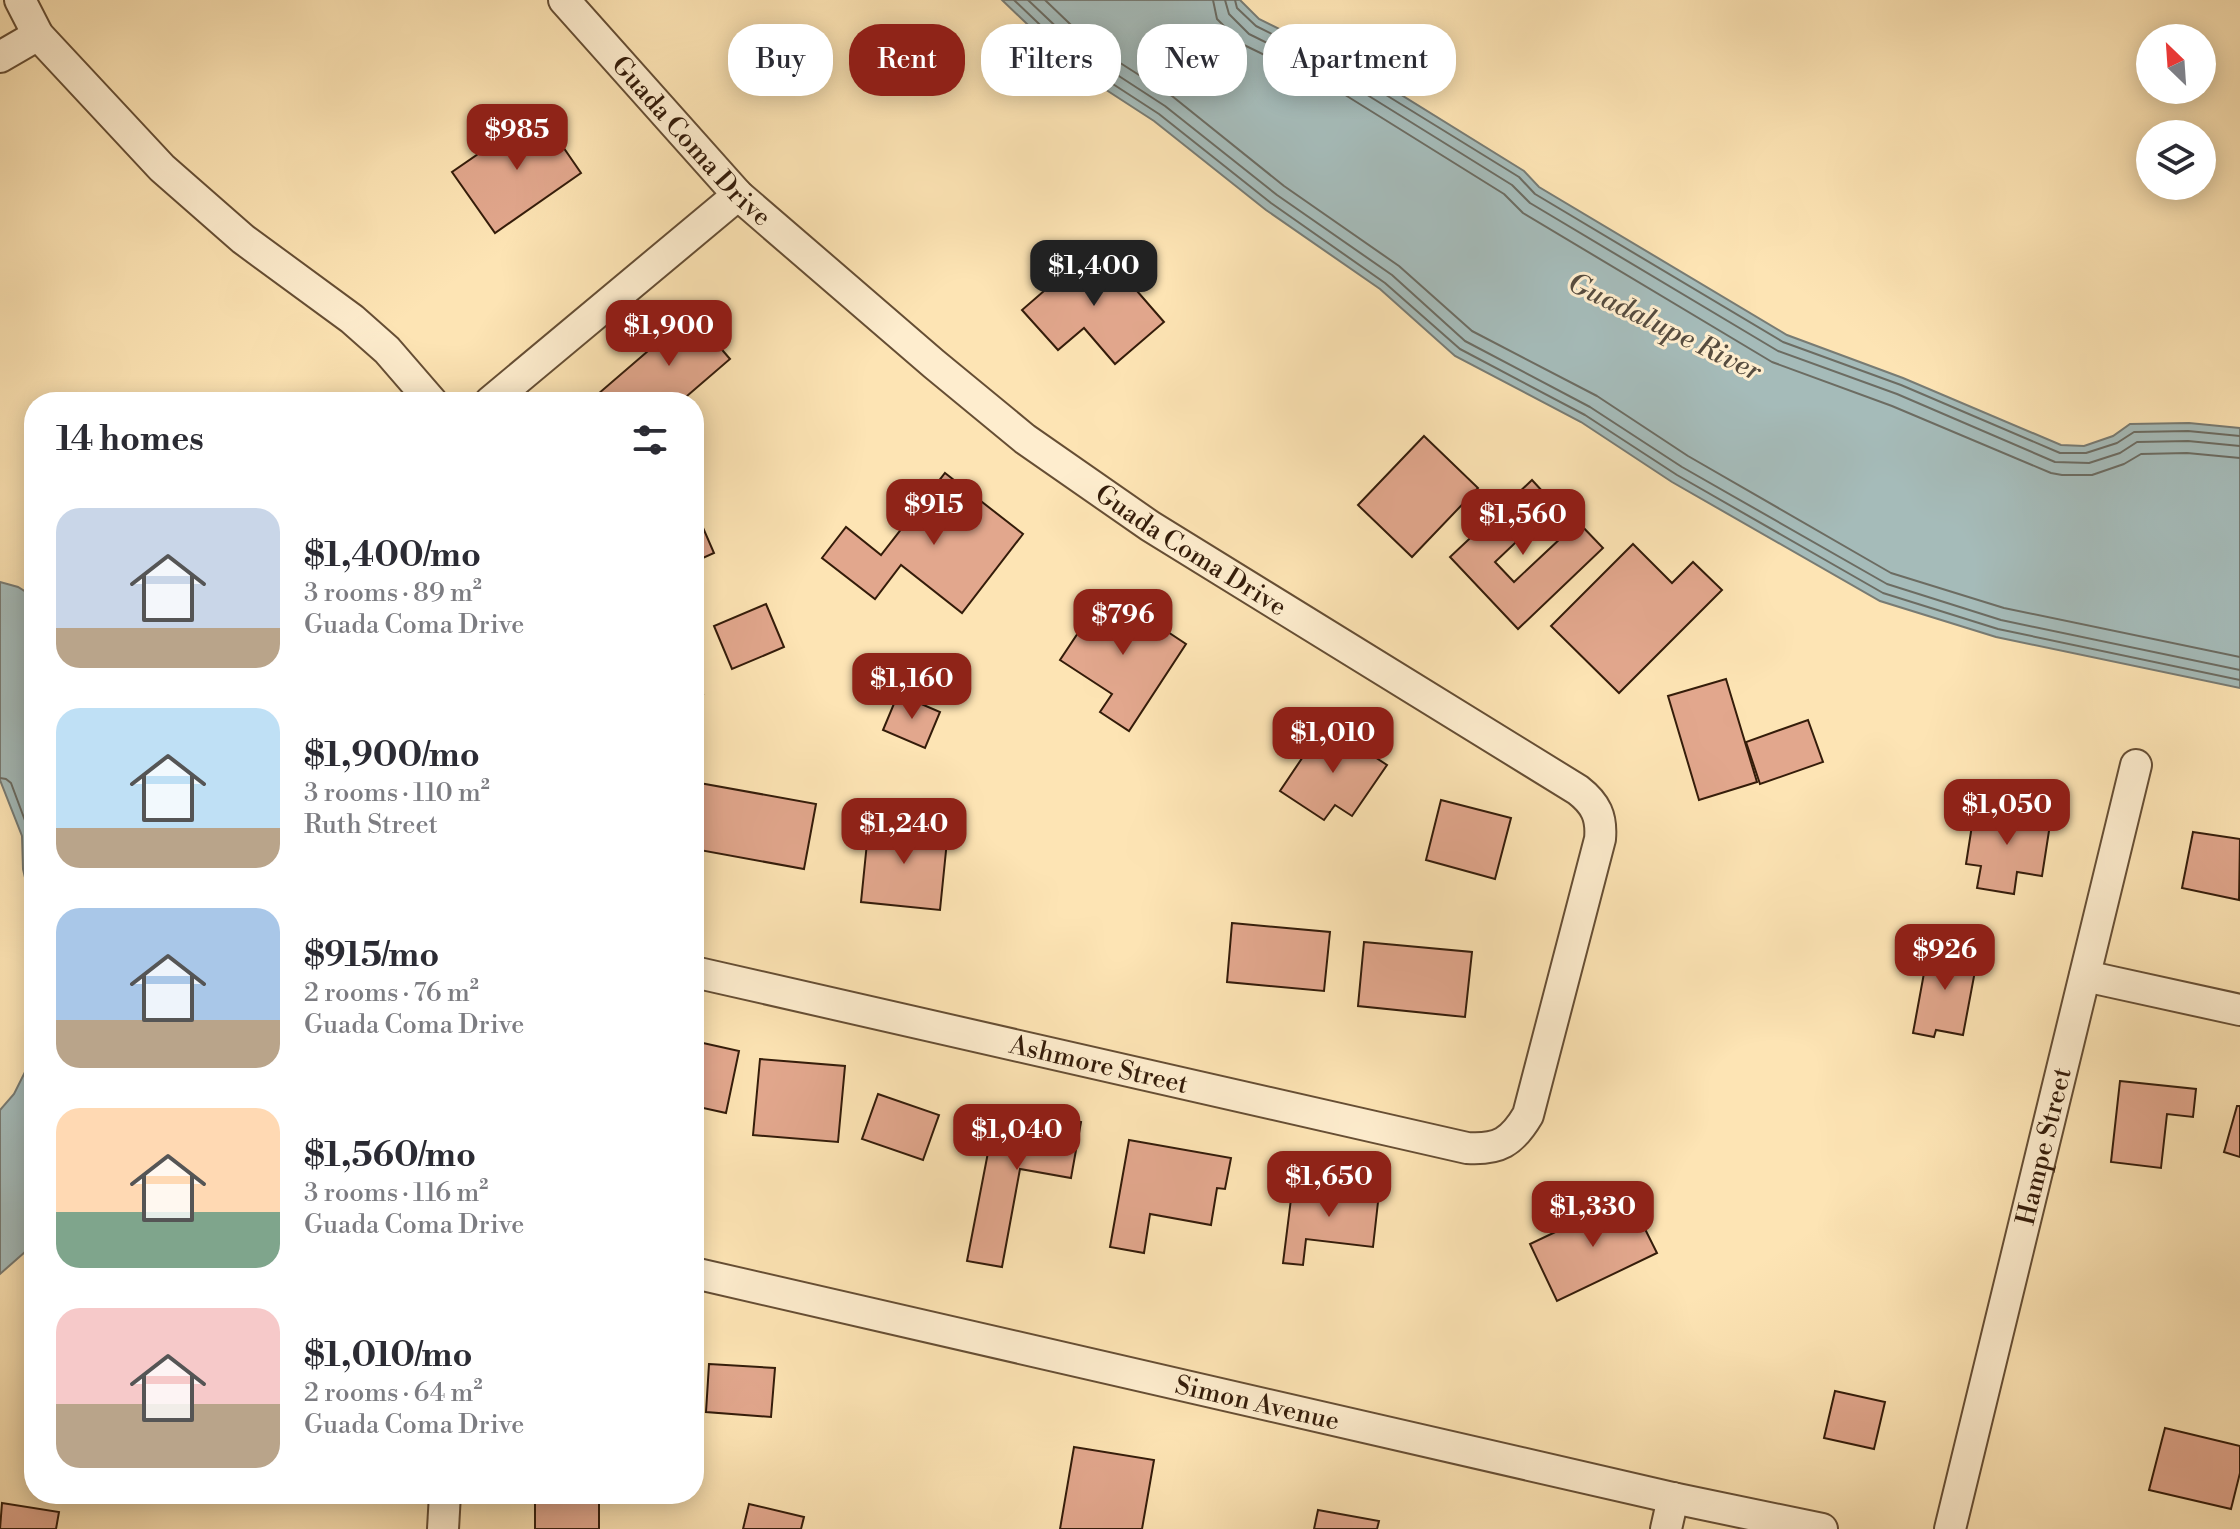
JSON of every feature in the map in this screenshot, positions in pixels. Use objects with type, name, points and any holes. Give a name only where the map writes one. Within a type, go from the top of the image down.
[{"type":"street","points":[[20,0],[38,35],[162,168],[243,239],[352,319],[387,350],[423,392]]},
{"type":"street","name":"Guada Coma Drive","points":[[564,0],[738,195],[1025,439],[1150,526],[1589,798],[1598,811],[1600,839],[1528,1115],[1518,1131],[1503,1144]]},
{"type":"street","points":[[0,57],[38,35]]},
{"type":"street","points":[[502,392],[738,195]]},
{"type":"street","name":"Hampe Street","points":[[1950,1529],[2136,765]]},
{"type":"street","name":"Ashmore Street","points":[[704,974],[1467,1148],[1485,1149],[1503,1144]]},
{"type":"street","points":[[2085,976],[2240,1010]]},
{"type":"street","name":"Simon Avenue","points":[[704,1275],[1673,1498],[1822,1529]]},
{"type":"street","points":[[1666,1529],[1673,1498]]},
{"type":"street","points":[[443,1529],[444,1504]]},
{"type":"water","name":"Guadalupe River","points":[[1002,0],[1240,0],[1259,19],[1269,24],[1263,24],[1263,96],[1403,96],[1524,171],[1539,187],[1787,335],[1903,378],[2061,445],[2084,446],[2113,436],[2130,424],[2189,423],[2240,428],[2240,688],[1996,637],[1880,601],[1672,482],[1581,422],[1455,356],[1380,289],[1266,210],[1154,121],[1116,96],[1121,96],[1121,24],[1027,24]]},
{"type":"water","points":[[0,582],[24,591],[24,873],[22,836],[0,780]]},
{"type":"water","points":[[24,1074],[24,1253],[0,1274],[0,1110],[14,1094]]},
{"type":"building","points":[[539,112],[581,173],[495,233],[452,172]]},
{"type":"building","points":[[1097,245],[1164,322],[1115,364],[1084,328],[1058,350],[1022,310]]},
{"type":"building","points":[[691,314],[730,359],[692,392],[600,392]]},
{"type":"building","points":[[1424,436],[1478,488],[1412,557],[1358,505]]},
{"type":"building","points":[[945,473],[1023,534],[962,613],[901,565],[875,599],[822,558],[846,527],[881,555]]},
{"type":"building","points":[[1532,480],[1555,505],[1495,562],[1514,582],[1578,522],[1603,548],[1518,629],[1450,557]]},
{"type":"building","points":[[704,530],[714,553],[704,558]]},
{"type":"building","points":[[1633,544],[1672,583],[1693,562],[1722,590],[1619,693],[1551,626]]},
{"type":"building","points":[[1106,591],[1186,644],[1129,731],[1100,712],[1112,694],[1060,660]]},
{"type":"building","points":[[766,604],[784,647],[732,669],[714,626]]},
{"type":"building","points":[[1726,679],[1757,782],[1699,800],[1668,696]]},
{"type":"building","points":[[898,694],[940,712],[925,748],[883,730]]},
{"type":"building","points":[[1808,720],[1823,762],[1760,784],[1746,742]]},
{"type":"building","points":[[1325,724],[1387,765],[1352,816],[1335,805],[1324,820],[1280,791]]},
{"type":"building","points":[[704,784],[816,804],[804,869],[704,851]]},
{"type":"building","points":[[1441,800],[1511,818],[1495,879],[1426,860]]},
{"type":"building","points":[[1975,806],[2051,818],[2042,876],[2017,872],[2014,894],[1977,888],[1981,866],[1966,864]]},
{"type":"building","points":[[869,823],[948,831],[940,910],[861,902]]},
{"type":"building","points":[[2193,832],[2240,839],[2239,900],[2182,888]]},
{"type":"building","points":[[1232,923],[1330,932],[1324,991],[1227,982]]},
{"type":"building","points":[[1364,942],[1472,952],[1465,1017],[1358,1006]]},
{"type":"building","points":[[1929,946],[1978,955],[1963,1035],[1936,1030],[1934,1037],[1913,1033]]},
{"type":"building","points":[[704,1043],[739,1051],[726,1113],[704,1108]]},
{"type":"building","points":[[760,1059],[845,1066],[838,1142],[753,1135]]},
{"type":"building","points":[[2120,1081],[2196,1089],[2193,1117],[2167,1114],[2161,1168],[2111,1162]]},
{"type":"building","points":[[878,1094],[939,1115],[923,1160],[862,1139]]},
{"type":"building","points":[[997,1106],[1081,1122],[1071,1178],[1020,1169],[1002,1267],[967,1261]]},
{"type":"building","points":[[2237,1106],[2240,1106],[2240,1157],[2224,1152]]},
{"type":"building","points":[[1129,1140],[1231,1158],[1225,1189],[1217,1188],[1211,1225],[1150,1214],[1144,1253],[1110,1247]]},
{"type":"building","points":[[1293,1183],[1379,1193],[1373,1247],[1306,1239],[1303,1265],[1283,1263]]},
{"type":"building","points":[[1629,1197],[1657,1253],[1557,1301],[1530,1244]]},
{"type":"building","points":[[709,1364],[775,1368],[771,1417],[706,1412]]},
{"type":"building","points":[[1835,1391],[1885,1402],[1874,1449],[1824,1438]]},
{"type":"building","points":[[2165,1428],[2240,1446],[2240,1473],[2231,1509],[2149,1490]]},
{"type":"building","points":[[1074,1447],[1154,1460],[1142,1529],[1060,1529]]},
{"type":"building","points":[[2,1503],[59,1512],[56,1529],[0,1529]]},
{"type":"building","points":[[535,1504],[599,1504],[599,1529],[535,1529]]},
{"type":"building","points":[[749,1504],[804,1517],[801,1529],[743,1529]]},
{"type":"building","points":[[1318,1510],[1379,1521],[1377,1529],[1314,1529]]}]
